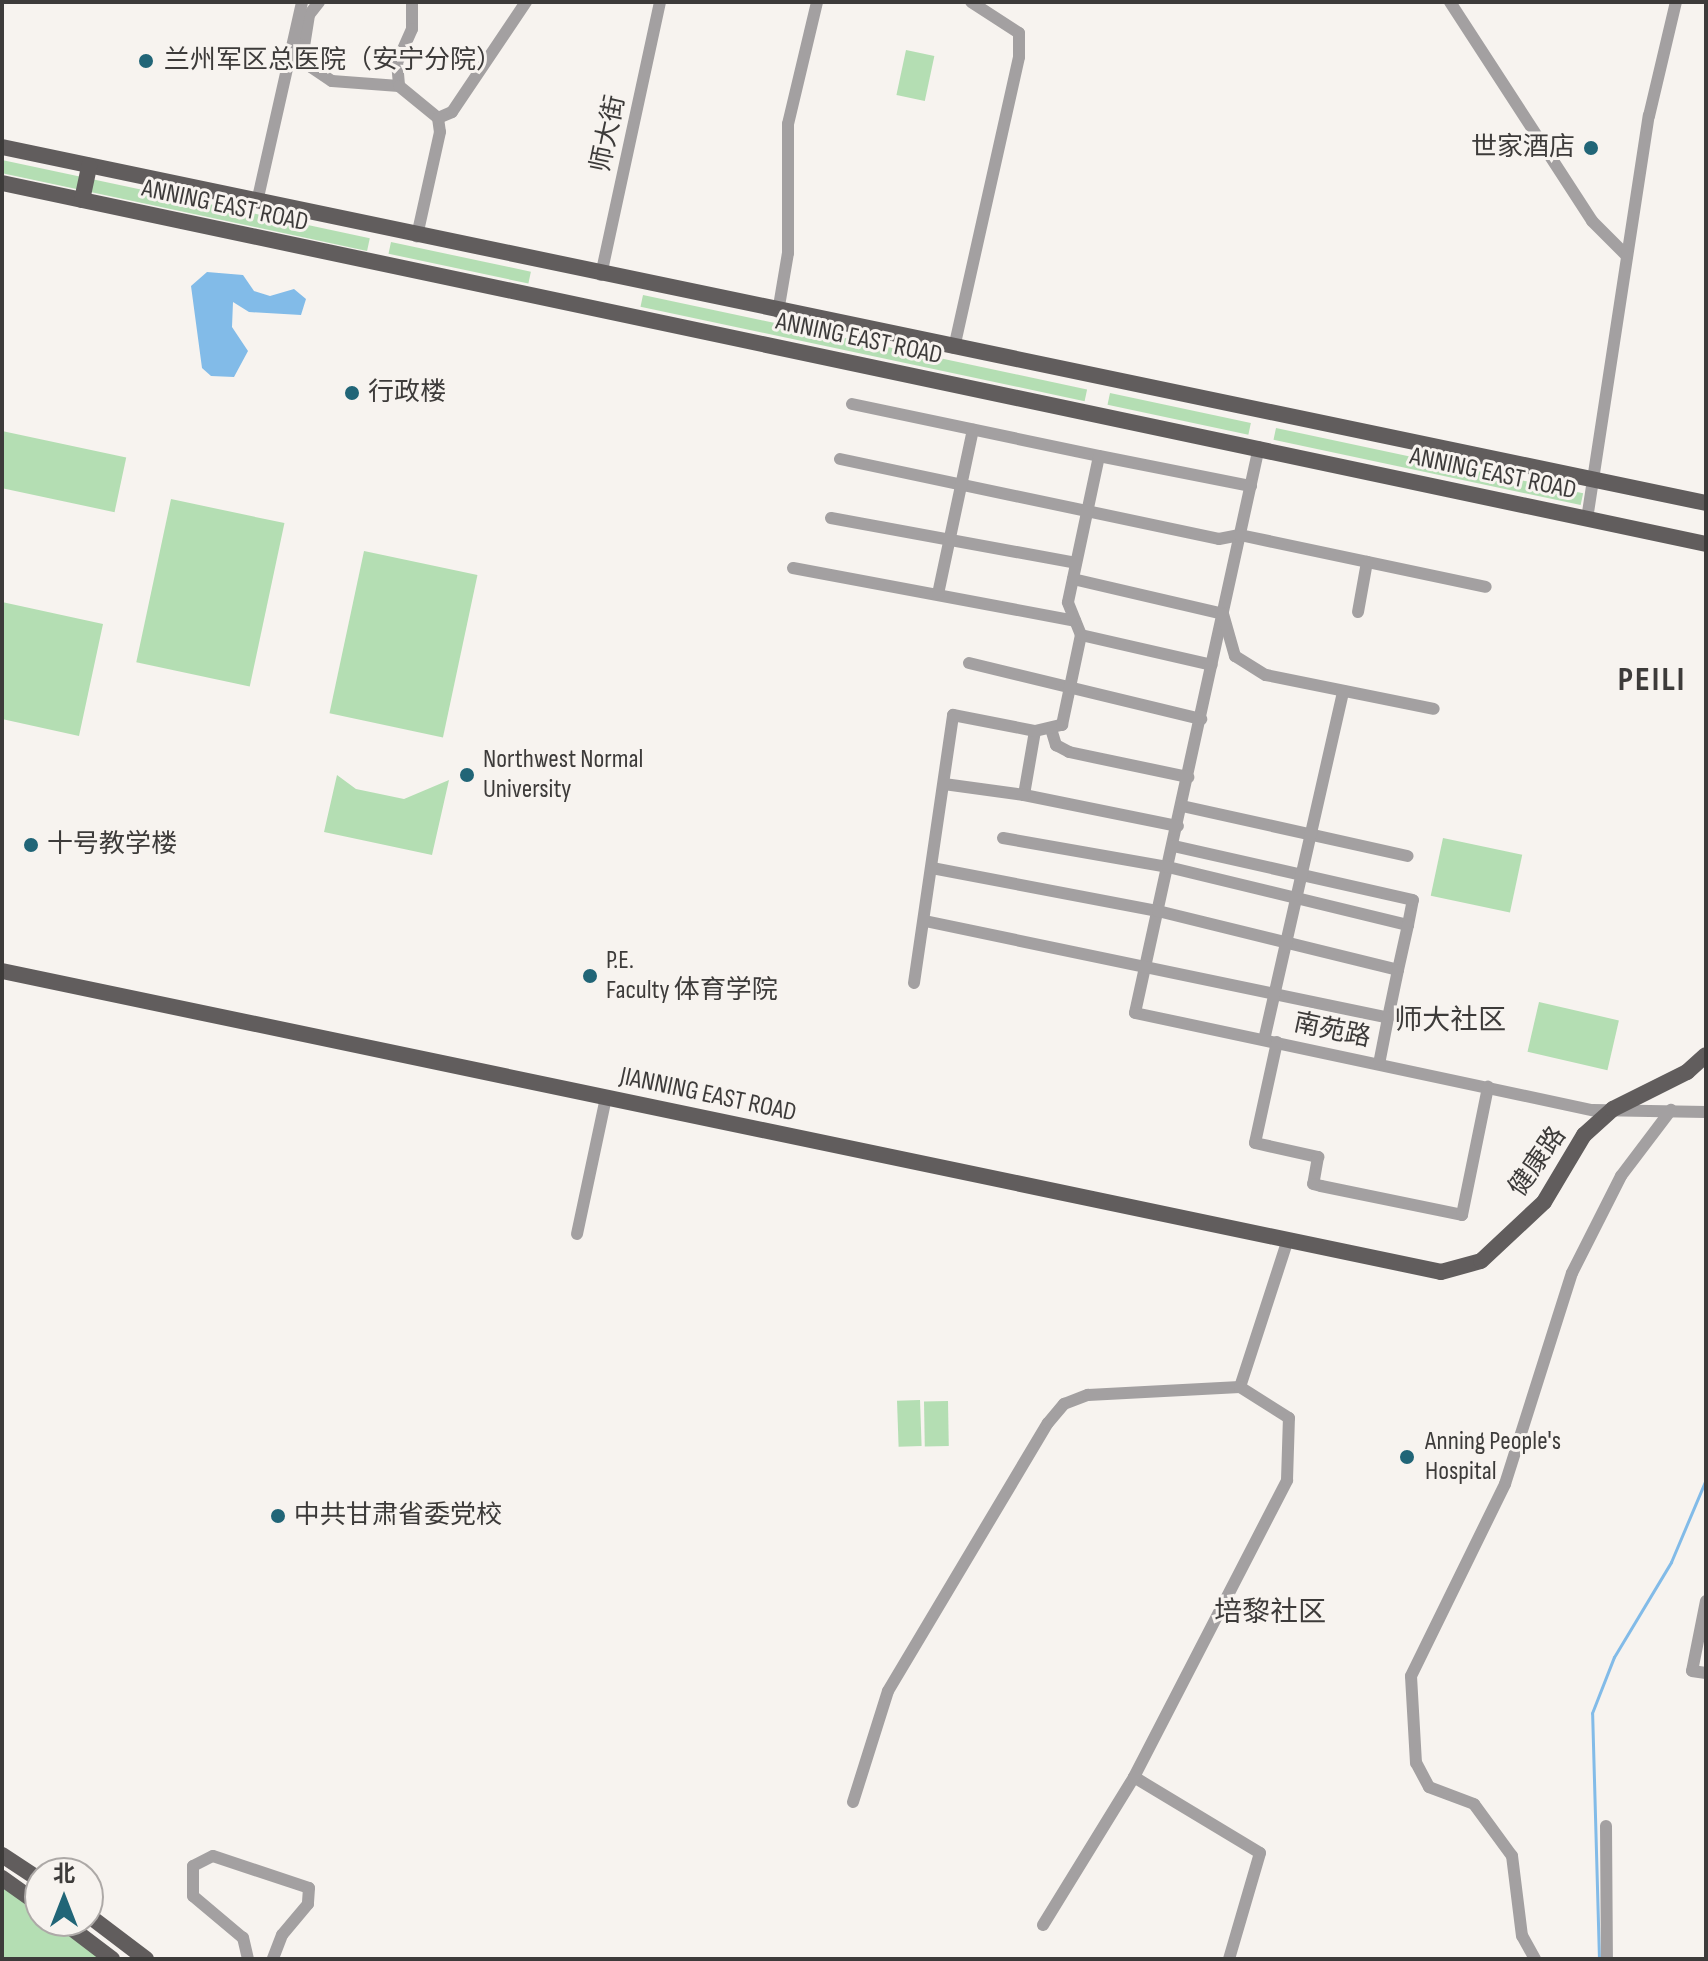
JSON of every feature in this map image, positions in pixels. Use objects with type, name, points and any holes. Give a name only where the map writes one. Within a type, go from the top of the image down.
[{"type":"main road","name":"ANNING EAST ROAD","points":[[2,147],[778,312],[1706,503]]},
{"type":"main road","points":[[82,200],[89,166]]},
{"type":"main road","name":"ANNING EAST ROAD","points":[[2,183],[1706,544]]},
{"type":"main road","name":"JIANNING EAST ROAD","points":[[2,971],[1404,1266]]},
{"type":"main road","name":"健康路","points":[[1404,1266],[1441,1272],[1481,1261],[1544,1202],[1584,1135],[1613,1109],[1687,1072],[1706,1055]]},
{"type":"main road","points":[[2,1855],[24,1869]]},
{"type":"main road","points":[[2,1878],[24,1894]]},
{"type":"main road","points":[[104,1927],[146,1959]]},
{"type":"main road","points":[[83,1937],[112,1959]]},
{"type":"street","points":[[257,202],[302,2]]},
{"type":"street","points":[[319,2],[309,15],[304,45],[311,67],[332,81],[399,86],[438,118]]},
{"type":"street","points":[[399,86],[397,62],[412,29],[412,2]]},
{"type":"street","points":[[438,118],[452,112],[526,2]]},
{"type":"street","name":"师大街","points":[[601,275],[660,2]]},
{"type":"street","points":[[778,312],[788,253],[788,124],[817,2]]},
{"type":"street","points":[[954,348],[1019,57],[1019,33],[971,2]]},
{"type":"street","points":[[1450,2],[1592,221],[1625,254]]},
{"type":"street","points":[[1587,519],[1595,481],[1625,254],[1676,2]]},
{"type":"street","points":[[417,236],[438,118]]},
{"type":"street","points":[[852,404],[1251,486]]},
{"type":"street","points":[[938,594],[973,430]]},
{"type":"street","points":[[1146,965],[1259,447]]},
{"type":"street","points":[[914,983],[953,715],[1035,731],[1052,732],[1062,725],[1081,635],[1068,602],[1099,456]]},
{"type":"street","points":[[840,459],[1219,539],[1240,535],[1486,587]]},
{"type":"street","points":[[831,518],[1076,563]]},
{"type":"street","points":[[1358,612],[1367,562]]},
{"type":"street","points":[[793,568],[1075,621]]},
{"type":"street","points":[[1073,579],[1223,614]]},
{"type":"street","points":[[1223,614],[1235,656],[1266,675],[1434,709]]},
{"type":"street","points":[[1081,635],[1212,665]]},
{"type":"street","points":[[969,663],[1061,681],[1069,690],[1201,719]]},
{"type":"street","points":[[1343,691],[1275,993],[1255,1143],[1318,1157],[1313,1184],[1462,1215],[1488,1087]]},
{"type":"street","points":[[1024,795],[1035,731]]},
{"type":"street","points":[[1052,732],[1056,745],[1069,752],[1188,777]]},
{"type":"street","points":[[944,784],[1024,795],[1178,826]]},
{"type":"street","points":[[1182,806],[1408,856]]},
{"type":"street","points":[[1003,838],[1168,867],[1408,925]]},
{"type":"street","points":[[1173,846],[1413,900],[1379,1064]]},
{"type":"street","points":[[932,868],[1158,911],[1398,970]]},
{"type":"street","points":[[925,921],[1388,1018]]},
{"type":"street","name":"南苑路","points":[[1146,965],[1135,1013],[1488,1087],[1613,1109],[1706,1112]]},
{"type":"street","points":[[577,1234],[606,1097]]},
{"type":"street","points":[[1535,1959],[1522,1936],[1512,1856],[1474,1804],[1429,1787],[1416,1763],[1411,1676],[1505,1484],[1572,1273],[1621,1176],[1671,1110]]},
{"type":"street","points":[[1240,1387],[1287,1242]]},
{"type":"street","points":[[853,1802],[888,1691],[1064,1404],[1088,1395],[1240,1387],[1289,1418],[1287,1480],[1134,1777],[1043,1925]]},
{"type":"street","points":[[1706,1601],[1692,1671],[1706,1673]]},
{"type":"street","points":[[1134,1777],[1260,1853],[1229,1959]]},
{"type":"street","points":[[1606,1826],[1607,1959]]},
{"type":"street","points":[[248,1959],[243,1938],[193,1896],[193,1866],[213,1856],[309,1888],[308,1904],[282,1935],[273,1959]]},
{"type":"green space","points":[[906,50],[934,56],[925,101],[896,95]]},
{"type":"green space","points":[[2,160],[370,238],[367,251],[2,173]]},
{"type":"green space","points":[[391,242],[531,272],[528,283],[389,254]]},
{"type":"green space","points":[[643,295],[1087,389],[1085,401],[641,307]]},
{"type":"green space","points":[[1110,393],[1251,423],[1248,435],[1108,405]]},
{"type":"green space","points":[[1276,428],[1583,493],[1581,505],[1274,440]]},
{"type":"green space","points":[[2,431],[126,457],[115,512],[2,488]]},
{"type":"green space","points":[[171,499],[284,523],[250,686],[136,662]]},
{"type":"green space","points":[[364,551],[477,575],[443,737],[329,713]]},
{"type":"green space","points":[[2,602],[103,624],[79,736],[2,719]]},
{"type":"green space","points":[[337,775],[356,789],[404,799],[449,780],[432,855],[324,832]]},
{"type":"green space","points":[[1443,838],[1522,855],[1510,913],[1431,896]]},
{"type":"green space","points":[[1539,1002],[1619,1020],[1607,1070],[1528,1052]]},
{"type":"green space","points":[[920,1400],[922,1446],[899,1447],[897,1401]]},
{"type":"green space","points":[[924,1401],[948,1401],[949,1446],[925,1446]]},
{"type":"green space","points":[[2,1878],[24,1894],[24,1937],[83,1937],[112,1959],[2,1959]]},
{"type":"water","points":[[207,272],[243,275],[254,291],[270,296],[294,289],[306,299],[301,315],[249,312],[233,302],[232,327],[248,351],[234,377],[211,376],[202,368],[191,286]]},
{"type":"waterway","points":[[1599,1959],[1592,1713],[1614,1657],[1671,1562],[1706,1479]]},
{"type":"place","name":"兰州军区总医院（安宁分院）","points":[[146,61]]},
{"type":"place","name":"世家酒店","points":[[1591,148]]},
{"type":"place","name":"行政楼","points":[[352,393]]},
{"type":"place","name":"Northwest Normal University","points":[[467,775]]},
{"type":"place","name":"十号教学楼","points":[[31,845]]},
{"type":"place","name":"P.E. Faculty 体育学院","points":[[590,976]]},
{"type":"place","name":"Anning People's Hospital","points":[[1407,1457]]},
{"type":"place","name":"中共甘肃省委党校","points":[[278,1516]]},
{"type":"district","name":"PEILI","points":[[1652,680]]},
{"type":"district","name":"师大社区","points":[[1450,1021]]},
{"type":"district","name":"培黎社区","points":[[1270,1613]]}]
